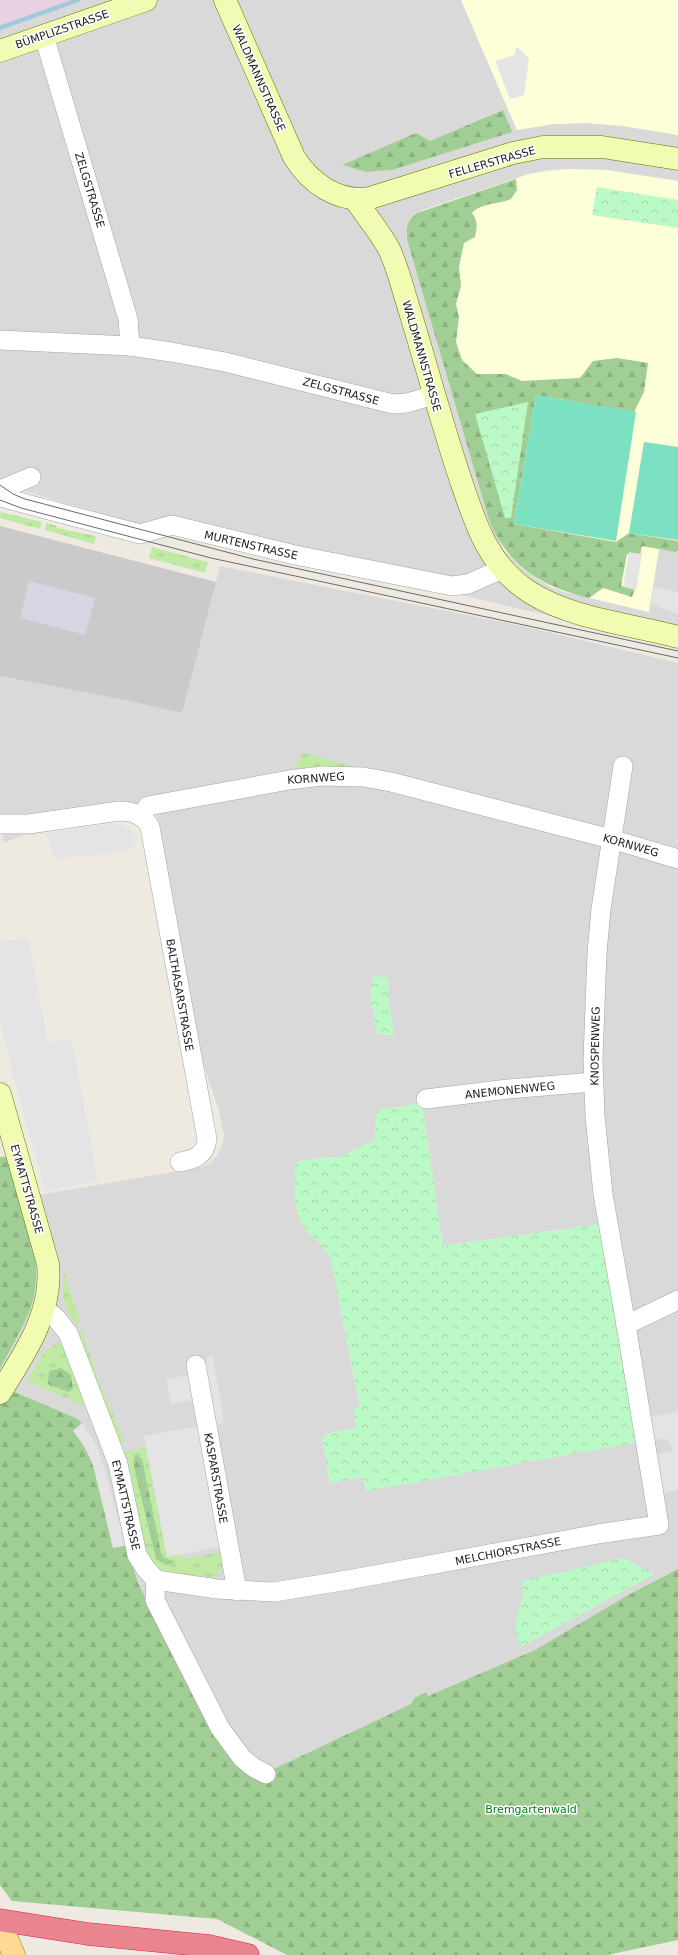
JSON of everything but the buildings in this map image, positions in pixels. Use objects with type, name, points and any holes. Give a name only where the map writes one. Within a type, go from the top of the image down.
[{"type":"highway","points":[[0,1920],[88,1934],[209,1946],[248,1955]]},
{"type":"main road","points":[[0,1923],[14,1955]]},
{"type":"street","name":"BÜMPLIZSTRASSE","points":[[0,51],[146,0]]},
{"type":"street","name":"WALDMANNSTRASSE","points":[[225,0],[298,164],[312,179],[329,191],[341,197],[355,199],[389,249],[475,523],[486,546],[502,569],[531,592],[564,609],[678,637]]},
{"type":"street","name":"ZELGSTRASSE","points":[[44,36],[128,319],[130,346]]},
{"type":"street","name":"FELLERSTRASSE","points":[[355,199],[370,198],[516,152],[536,148],[590,146],[678,159]]},
{"type":"street","name":"ZELGSTRASSE","points":[[0,340],[130,346],[225,362],[387,403],[407,403],[434,395]]},
{"type":"street","points":[[0,490],[31,477]]},
{"type":"street","name":"MURTENSTRASSE","points":[[0,497],[140,534],[172,525],[295,556],[452,586],[468,584],[502,569]]},
{"type":"street","name":"KNOSPENWEG","points":[[623,766],[601,909],[598,946],[593,1082],[603,1194],[626,1325]]},
{"type":"street","name":"KORNWEG","points":[[141,816],[148,806],[156,804],[289,780],[322,776],[348,776],[391,782],[611,839],[678,859]]},
{"type":"street","points":[[0,824],[29,824],[119,811],[130,812],[141,816]]},
{"type":"street","name":"BALTHASARSTRASSE","points":[[141,816],[150,827],[206,1139],[204,1151],[200,1155],[196,1158],[180,1162]]},
{"type":"street","name":"ANEMONENWEG","points":[[426,1099],[508,1089],[593,1082]]},
{"type":"street","name":"EYMATTSTRASSE","points":[[0,1094],[48,1264],[49,1285],[45,1309],[20,1362],[0,1393]]},
{"type":"street","points":[[626,1325],[678,1300]]},
{"type":"street","name":"EYMATTSTRASSE","points":[[45,1309],[56,1318],[68,1333],[118,1464],[137,1555],[146,1569],[156,1580]]},
{"type":"street","name":"MELCHIORSTRASSE","points":[[156,1580],[187,1586],[237,1591],[274,1592],[479,1557],[598,1534],[659,1525],[626,1325]]},
{"type":"street","name":"KASPARSTRASSE","points":[[196,1365],[237,1591]]},
{"type":"street","points":[[156,1580],[155,1600],[220,1728],[242,1758],[253,1767],[266,1774]]},
{"type":"shaded area","points":[[0,0],[80,0],[0,30]]},
{"type":"shaded area","points":[[80,0],[461,0],[517,130],[554,124],[587,123],[623,126],[678,135],[678,181],[606,170],[547,170],[529,174],[417,213],[414,215],[406,235],[488,517],[512,559],[536,579],[565,592],[648,612],[659,549],[678,552],[678,645],[456,594],[137,524],[0,484],[0,30]],"holes":[[[502,110],[512,132],[392,170],[366,172],[344,166],[430,141]]]},
{"type":"shaded area","points":[[461,0],[678,0],[678,135],[623,126],[587,123],[554,124],[517,130]]},
{"type":"shaded area","points":[[516,46],[529,58],[524,95],[510,99],[495,61],[515,55]]},
{"type":"shaded area","points":[[566,169],[606,170],[678,181],[678,447],[644,442],[630,533],[678,540],[678,552],[659,549],[649,612],[565,592],[551,587],[523,569],[504,550],[488,517],[406,235],[409,220],[423,210],[529,174]]},
{"type":"shaded area","points":[[0,526],[216,582],[182,713],[125,700],[0,676]]},
{"type":"shaded area","points":[[629,552],[642,554],[636,590],[623,587]]},
{"type":"shaded area","points":[[220,566],[522,626],[678,663],[678,1569],[628,1595],[535,1650],[428,1696],[426,1692],[414,1698],[411,1704],[257,1777],[201,1711],[144,1598],[132,1571],[126,1545],[95,1472],[81,1440],[73,1431],[76,1418],[0,1386],[0,1369],[28,1314],[35,1287],[36,1274],[21,1198],[202,1167],[210,1163],[218,1154],[222,1146],[224,1135],[218,1107],[200,1055],[156,813],[21,836],[4,843],[0,823],[0,676],[125,700],[182,713]],"holes":[[[374,1140],[436,1202],[443,1246],[600,1224],[366,1491],[364,1477],[326,1434],[356,1428],[360,1408],[331,1260],[324,1246],[304,1228],[297,1210],[295,1163],[311,1159],[341,1157]]]},
{"type":"shaded area","points":[[29,581],[95,598],[85,635],[20,618]]},
{"type":"shaded area","points":[[654,587],[678,592],[678,614],[651,604]]},
{"type":"shaded area","points":[[109,823],[121,824],[130,830],[137,838],[134,847],[122,852],[54,859],[46,833]]},
{"type":"shaded area","points":[[28,938],[48,1043],[72,1039],[98,1181],[47,1191],[42,1179],[13,1076],[0,1020],[0,942]]},
{"type":"shaded area","points":[[212,1354],[224,1421],[215,1428],[204,1362]]},
{"type":"shaded area","points":[[190,1375],[194,1400],[171,1404],[166,1379]]},
{"type":"shaded area","points":[[678,1412],[678,1490],[661,1493],[655,1455],[672,1452],[671,1444],[665,1438],[656,1440],[652,1445],[648,1417]]},
{"type":"shaded area","points":[[82,1423],[96,1445],[101,1458],[126,1545],[113,1548],[92,1461],[81,1440],[73,1431]]},
{"type":"shaded area","points":[[199,1426],[221,1547],[167,1557],[144,1436]]},
{"type":"green space","points":[[503,110],[512,132],[392,170],[366,172],[342,165],[416,133],[430,141]]},
{"type":"green space","points":[[516,179],[517,190],[511,199],[485,205],[472,213],[476,221],[475,237],[464,243],[459,267],[461,286],[456,304],[459,317],[456,342],[462,360],[477,374],[506,374],[522,381],[580,378],[593,361],[617,358],[648,363],[644,392],[634,412],[536,395],[514,524],[616,542],[629,533],[678,541],[678,551],[676,552],[642,546],[640,556],[627,554],[621,586],[635,589],[632,597],[603,588],[589,598],[555,587],[527,571],[515,561],[505,549],[488,517],[408,243],[407,226],[413,216],[417,213]]},
{"type":"green space","points":[[597,187],[678,200],[678,228],[592,215]]},
{"type":"green space","points":[[536,395],[636,412],[616,541],[514,524]]},
{"type":"green space","points":[[528,402],[511,518],[505,518],[475,414]]},
{"type":"green space","points":[[644,442],[678,447],[678,540],[629,533]]},
{"type":"green space","points":[[1,512],[42,522],[40,529],[0,518]]},
{"type":"green space","points":[[46,523],[57,526],[57,528],[96,536],[94,544],[45,530]]},
{"type":"green space","points":[[152,547],[208,562],[205,573],[149,558]]},
{"type":"green space","points":[[303,753],[352,766],[354,768],[293,771]]},
{"type":"green space","points":[[374,976],[389,978],[388,994],[394,1036],[377,1034],[370,992]]},
{"type":"green space","points":[[422,1103],[443,1246],[600,1224],[639,1442],[366,1491],[364,1477],[330,1483],[322,1439],[326,1434],[356,1428],[353,1409],[360,1407],[331,1260],[324,1248],[303,1225],[296,1208],[295,1163],[311,1159],[341,1157],[374,1140],[377,1110]]},
{"type":"green space","points":[[11,1156],[28,1215],[35,1255],[36,1276],[34,1296],[28,1315],[0,1369],[0,1157]]},
{"type":"green space","points":[[63,1269],[80,1322],[76,1324],[65,1303],[63,1292]]},
{"type":"green space","points":[[82,1330],[100,1384],[124,1441],[123,1444],[120,1443],[79,1333]]},
{"type":"green space","points":[[60,1342],[63,1346],[85,1403],[82,1405],[27,1381],[45,1351]]},
{"type":"green space","points":[[61,1368],[71,1375],[73,1389],[68,1392],[48,1384],[49,1371]]},
{"type":"green space","name":"Bremgartenwald","points":[[0,1386],[76,1418],[82,1423],[73,1431],[89,1457],[95,1472],[104,1502],[113,1548],[126,1545],[138,1583],[201,1711],[257,1777],[411,1704],[414,1698],[426,1692],[428,1696],[535,1650],[628,1595],[678,1569],[678,1940],[607,1955],[287,1955],[217,1919],[12,1901],[0,1885]]},
{"type":"green space","points":[[146,1447],[167,1557],[181,1554],[183,1559],[222,1552],[223,1566],[215,1577],[180,1575],[156,1568],[147,1558],[122,1452]]},
{"type":"green space","points":[[136,1455],[142,1459],[162,1557],[176,1562],[166,1565],[156,1559],[133,1462]]},
{"type":"green space","points":[[623,1558],[655,1574],[521,1647],[517,1637],[516,1620],[522,1598],[522,1581]]},
{"type":"waterway","points":[[0,28],[78,0]]},
{"type":"tram line","points":[[0,485],[13,494],[25,499],[253,559],[678,651]]},
{"type":"tram line","points":[[0,500],[21,508],[211,558],[678,658]]}]
